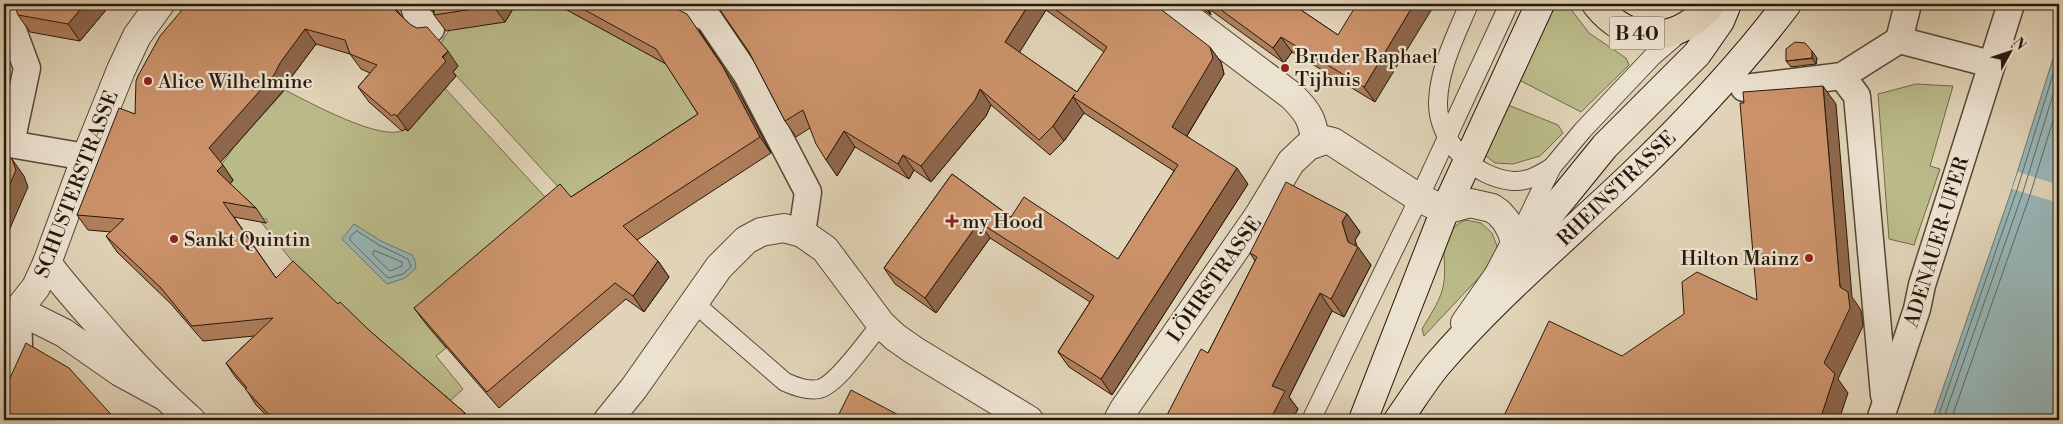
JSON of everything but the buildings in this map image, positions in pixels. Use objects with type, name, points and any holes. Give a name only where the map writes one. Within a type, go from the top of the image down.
[{"type":"main road","name":"RHEINSTRASSE","points":[[1596,4],[1604,15],[1616,24],[1629,31],[1644,35],[1658,35],[1687,27],[1711,4]]},
{"type":"street","name":"SCHUSTERSTRASSE","points":[[11,317],[36,287],[47,263],[120,70],[137,36],[160,4]]},
{"type":"street","points":[[413,4],[417,16],[431,29]]},
{"type":"street","points":[[681,4],[713,11],[747,75],[808,192],[802,233]]},
{"type":"street","points":[[1170,4],[1292,96],[1307,110],[1313,122],[1316,143],[1325,140],[1342,146],[1419,198],[1445,210],[1470,202],[1492,208],[1506,222],[1512,232],[1515,244]]},
{"type":"street","points":[[1363,420],[1445,210],[1540,4]]},
{"type":"street","points":[[1511,288],[1548,216],[1605,146],[1697,54],[1720,21],[1727,4]]},
{"type":"street","name":"RHEINSTRASSE","points":[[1437,365],[1511,288],[1633,174],[1701,106],[1760,40],[1788,4]]},
{"type":"street","points":[[1744,88],[1850,86],[1899,40],[1908,4]]},
{"type":"street","name":"ADENAUER-UFER","points":[[1883,413],[2011,4]]},
{"type":"street","points":[[4,6],[27,68],[7,143],[86,156]]},
{"type":"street","points":[[1899,40],[1992,64]]},
{"type":"street","points":[[1850,86],[1883,413]]},
{"type":"street","name":"LÖHRSTRASSE","points":[[1118,420],[1259,215],[1291,162],[1308,146],[1316,143]]},
{"type":"street","points":[[608,420],[634,388],[719,267],[746,240],[761,232],[784,228],[802,233],[825,249],[881,324],[915,351],[1029,420]]},
{"type":"street","name":"RHEINSTRASSE","points":[[1398,420],[1498,276],[1515,244]]},
{"type":"street","points":[[47,263],[68,291],[164,396],[190,420]]},
{"type":"street","points":[[11,317],[64,333],[120,372],[164,396]]},
{"type":"street","points":[[4,397],[19,347],[11,317]]},
{"type":"lane","name":"RHEINSTRASSE","points":[[1469,4],[1439,83],[1438,105],[1446,138],[1467,160],[1488,174],[1514,182],[1534,178],[1552,167]]},
{"type":"lane","points":[[1313,416],[1419,198],[1509,4]]},
{"type":"lane","name":"RHEINSTRASSE","points":[[1515,244],[1552,167],[1583,130],[1646,64],[1687,27]]},
{"type":"lane","points":[[694,302],[785,382],[802,389],[820,389],[836,379],[881,324]]},
{"type":"green space","points":[[516,4],[556,4],[668,65],[709,130],[571,201],[453,72],[440,44],[450,29],[505,22]]},
{"type":"green space","points":[[1552,4],[1567,4],[1589,33],[1626,58],[1629,65],[1581,112],[1520,79]]},
{"type":"green space","points":[[1916,84],[1953,86],[1930,166],[1940,169],[1914,245],[1889,239],[1878,94]]},
{"type":"green space","points":[[442,85],[558,211],[426,324],[446,348],[436,356],[463,389],[438,412],[304,276],[261,222],[267,223],[267,219],[262,219],[215,174],[233,148],[285,90],[345,119],[381,131],[395,132],[405,129],[407,131]]},
{"type":"green space","points":[[1508,105],[1558,125],[1563,133],[1540,156],[1513,164],[1495,163],[1482,153]]},
{"type":"green space","points":[[1465,220],[1481,223],[1492,233],[1497,246],[1497,255],[1487,269],[1424,336],[1422,329],[1436,306],[1442,291],[1445,270],[1445,242],[1448,234]]},
{"type":"water","points":[[2056,49],[2059,50],[2059,420],[1932,420],[2012,189]]},
{"type":"water","points":[[354,224],[381,241],[412,255],[416,268],[405,278],[387,284],[342,239]]},
{"type":"pier","points":[[2018,172],[2059,185],[2059,203],[2012,189]]},
{"type":"place","name":"Bruder Raphael Tijhuis","points":[[1285,68]]},
{"type":"place","name":"Alice Wilhelmine","points":[[148,81]]},
{"type":"place","name":"my Hood","points":[[952,221]]},
{"type":"place","name":"Sankt Quintin","points":[[174,239]]},
{"type":"place","name":"Hilton Mainz","points":[[1809,258]]}]
